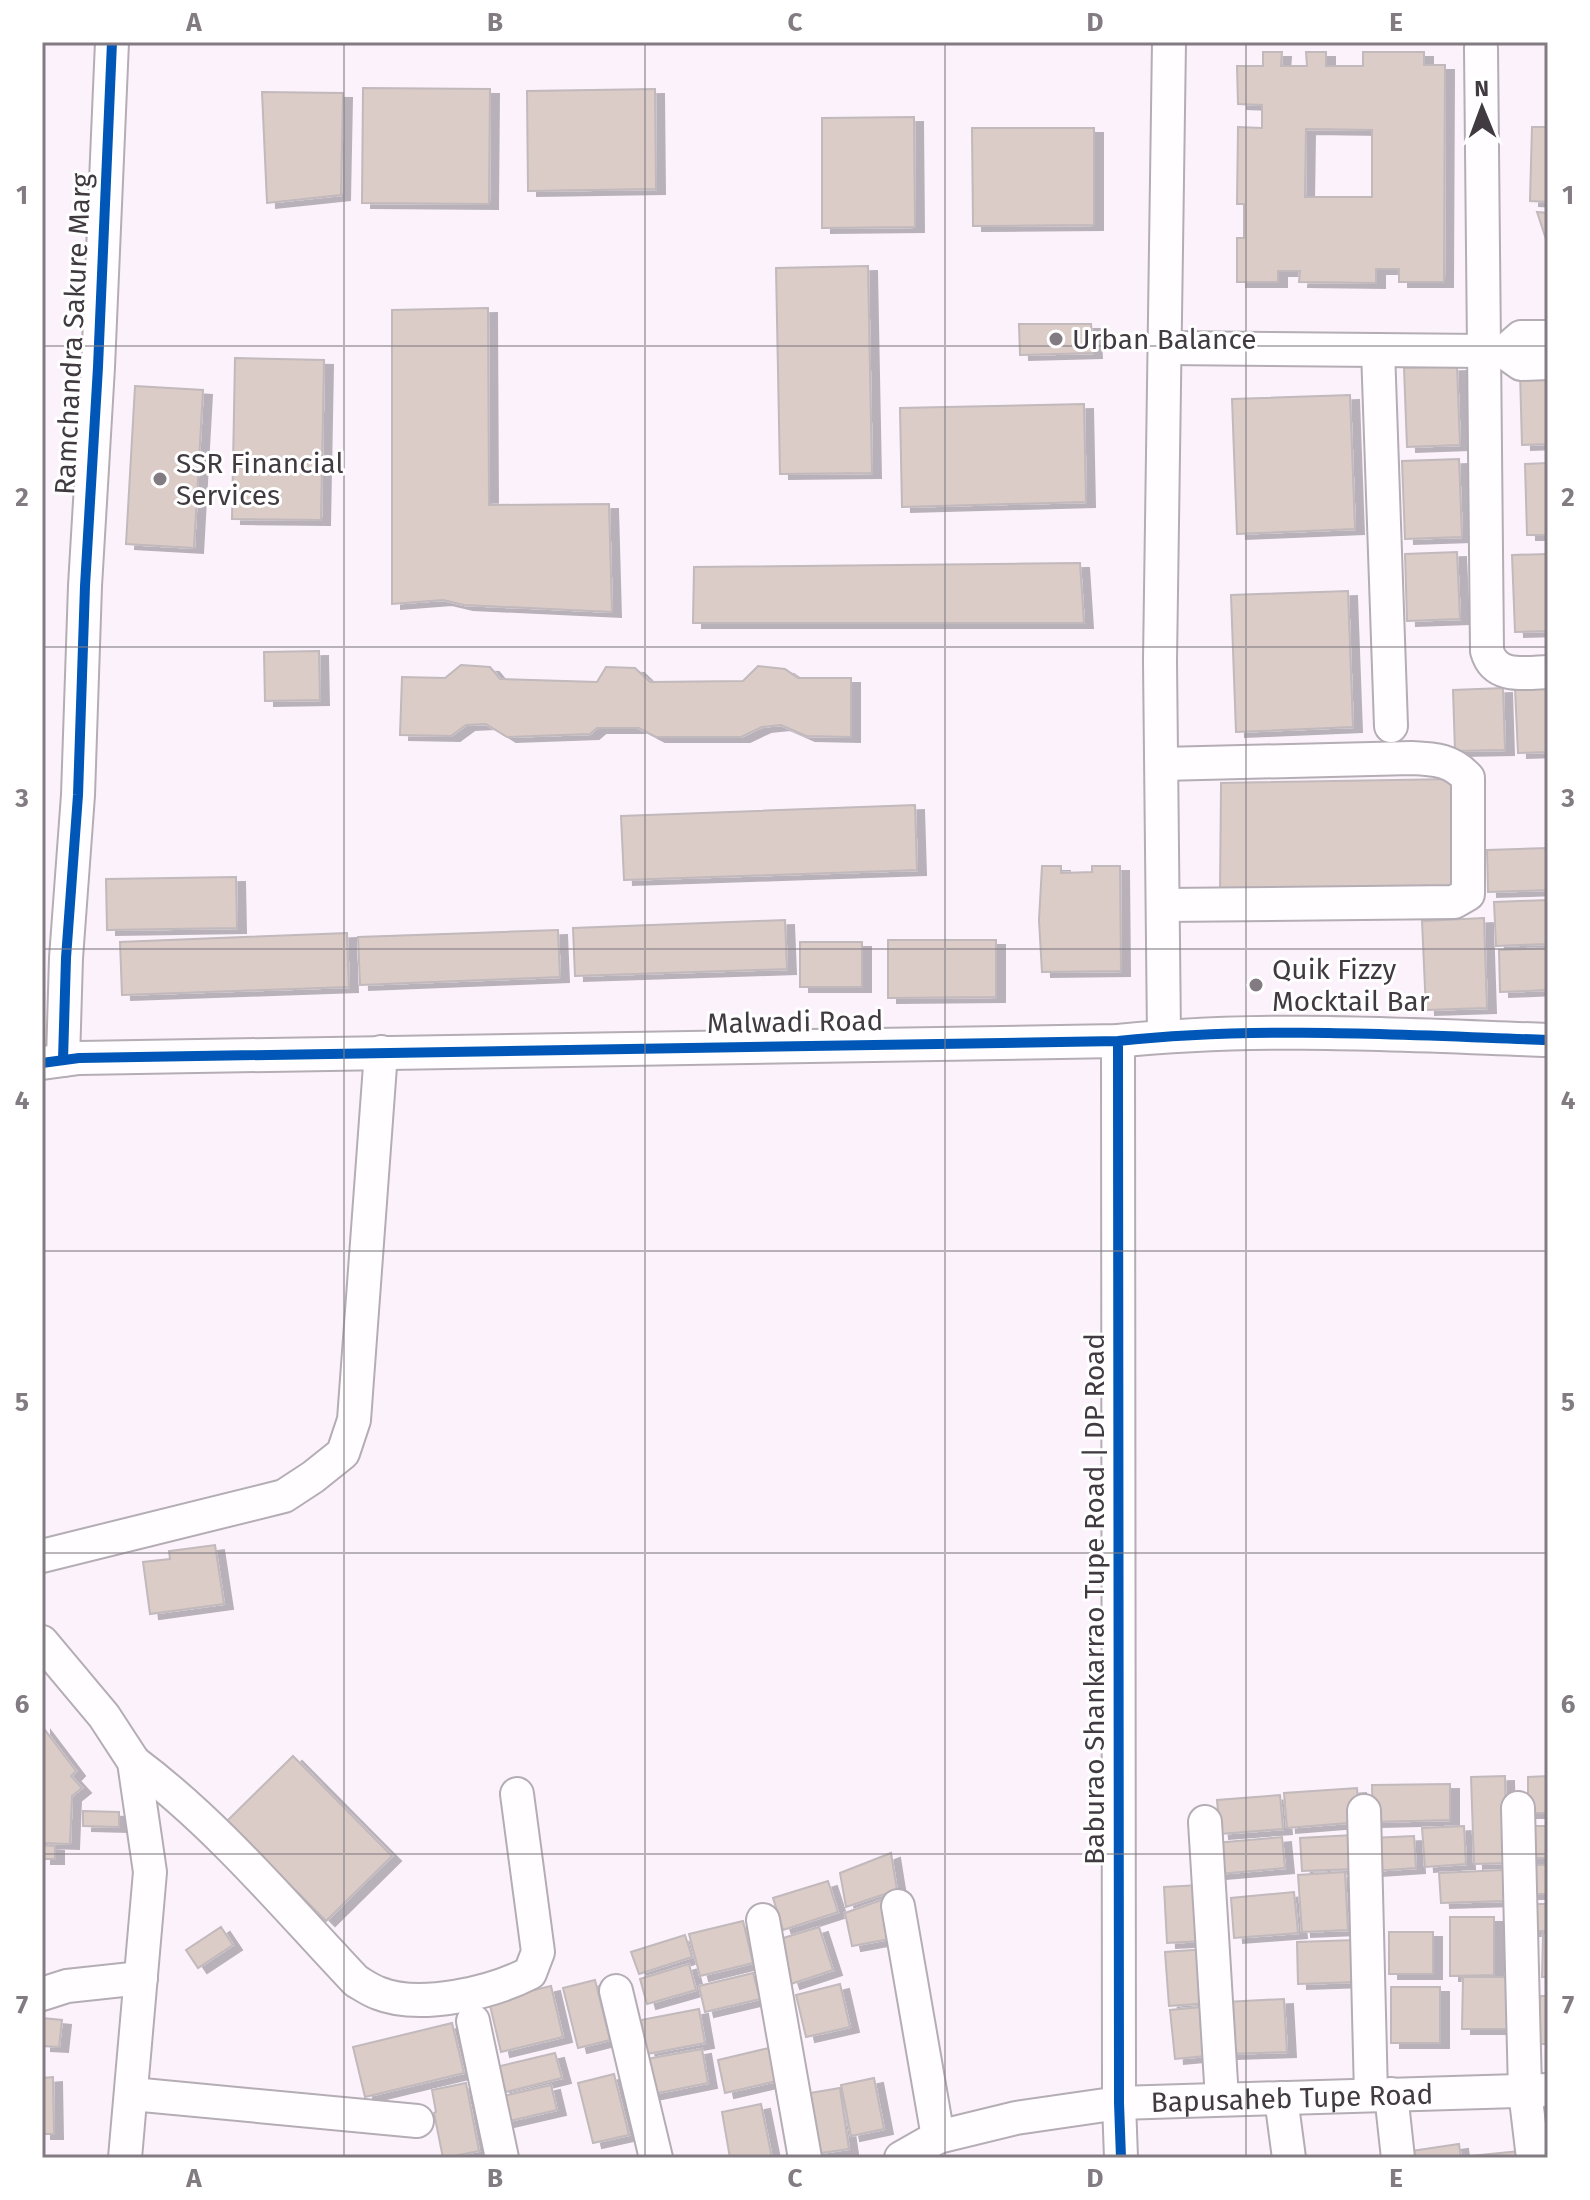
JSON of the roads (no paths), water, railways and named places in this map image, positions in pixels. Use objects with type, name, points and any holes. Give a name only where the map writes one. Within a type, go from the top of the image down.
[{"type":"street","name":"Ramchandra Sakure Marg","points":[[53,1062],[66,958],[82,726],[85,586],[112,42]]},
{"type":"street","points":[[1164,1036],[1160,661],[1169,42]]},
{"type":"street","points":[[1481,48],[1493,351],[1487,651],[1490,662],[1512,674],[1548,672]]},
{"type":"street","points":[[1493,351],[1521,337],[1548,337]]},
{"type":"street","points":[[1165,348],[1493,351],[1521,364],[1548,363]]},
{"type":"street","points":[[1378,350],[1391,726]]},
{"type":"street","points":[[1162,764],[1412,758],[1441,760],[1459,768],[1468,778],[1468,894],[1454,902],[1163,905]]},
{"type":"street","name":"Malwadi Road","points":[[53,1062],[381,1052],[1118,1041],[1164,1036],[1333,1033],[1548,1040]]},
{"type":"street","name":"Baburao Shankarrao Tupe Road | DP Road","points":[[1118,1041],[1121,2158]]},
{"type":"street","points":[[42,1556],[284,1496],[343,1453],[354,1420],[381,1052]]},
{"type":"street","points":[[42,1642],[104,1716],[134,1762],[208,1826],[356,1981],[379,1994],[409,2000],[457,1996],[511,1983],[530,1973],[538,1952],[517,1794]]},
{"type":"street","points":[[125,2158],[150,1872],[134,1762]]},
{"type":"street","points":[[1518,1808],[1536,2090],[1533,2158]]},
{"type":"street","points":[[1364,1811],[1381,2095],[1398,2158]]},
{"type":"street","points":[[1205,1822],[1222,2099]]},
{"type":"street","points":[[898,1906],[938,2137]]},
{"type":"street","points":[[763,1920],[805,2158]]},
{"type":"street","points":[[42,1994],[67,1986],[141,1978]]},
{"type":"street","points":[[616,1991],[656,2158]]},
{"type":"street","points":[[473,2021],[502,2158]]},
{"type":"street","name":"Bapusaheb Tupe Road","points":[[901,2158],[938,2137],[1016,2118],[1119,2103],[1536,2090]]},
{"type":"street","points":[[132,2094],[417,2121]]},
{"type":"street","points":[[1281,2098],[1289,2158]]},
{"type":"place","name":"Urban Balance","points":[[1056,339]]},
{"type":"place","name":"SSR Financial Services","points":[[160,479]]},
{"type":"place","name":"Quik Fizzy Mocktail Bar","points":[[1256,985]]}]
